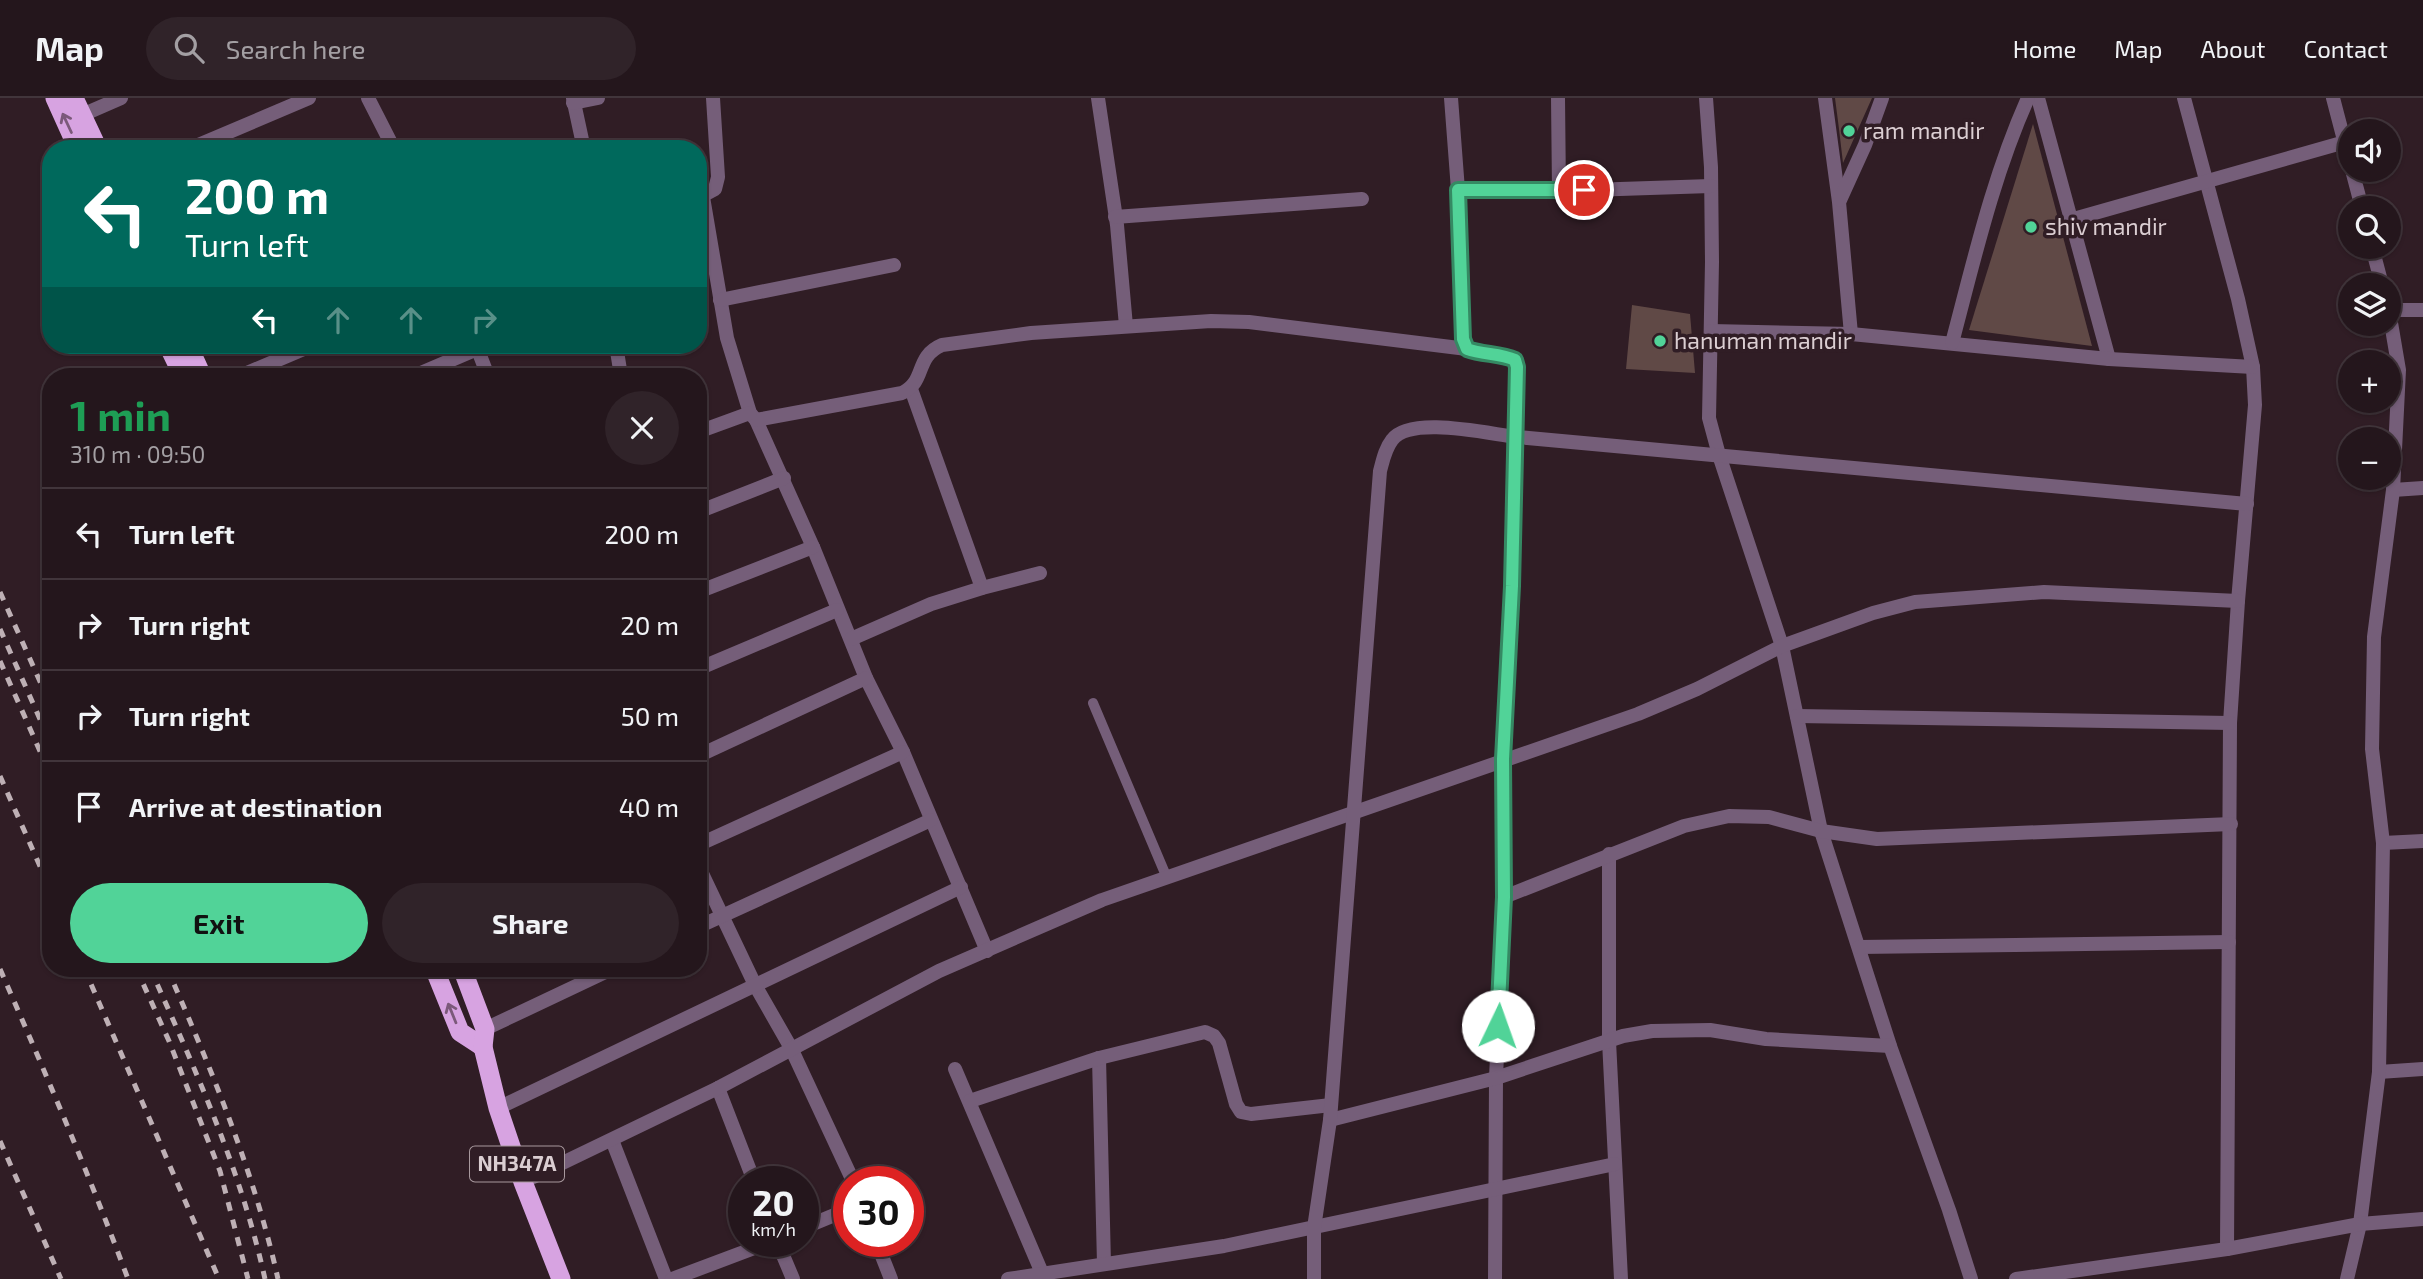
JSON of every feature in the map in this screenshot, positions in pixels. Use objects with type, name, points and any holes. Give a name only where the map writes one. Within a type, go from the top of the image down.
[{"type":"highway","points":[[55,98],[74,140]]},
{"type":"highway","points":[[78,107],[94,140]]},
{"type":"highway","points":[[438,977],[460,1032],[484,1038]]},
{"type":"highway","name":"NH347A","points":[[465,977],[484,1038],[498,1108],[523,1182],[561,1279]]},
{"type":"street","points":[[78,107],[121,98]]},
{"type":"street","points":[[210,140],[309,98]]},
{"type":"street","points":[[368,98],[389,140]]},
{"type":"street","points":[[581,140],[573,100],[598,98]]},
{"type":"street","points":[[707,194],[715,189],[718,177],[713,98]]},
{"type":"street","points":[[1098,98],[1115,217],[1126,326]]},
{"type":"street","points":[[1451,98],[1458,190],[1463,339],[1467,349]]},
{"type":"street","points":[[1558,98],[1559,191]]},
{"type":"street","points":[[1706,98],[1711,187],[1709,418],[1782,646],[1821,831],[1890,1046],[1971,1279]]},
{"type":"street","points":[[1825,98],[1839,202],[1851,334]]},
{"type":"street","points":[[1839,202],[1865,145],[1882,98]]},
{"type":"street","points":[[1952,343],[1990,201],[2008,146],[2028,98]]},
{"type":"street","points":[[2038,98],[2109,359]]},
{"type":"street","points":[[2184,98],[2238,299],[2253,367],[2255,405],[2238,601],[2231,723],[2227,1249]]},
{"type":"street","points":[[2333,98],[2339,119]]},
{"type":"street","points":[[2070,220],[2338,144]]},
{"type":"street","points":[[1458,190],[1559,191],[1711,187]]},
{"type":"street","points":[[1115,217],[1362,199]]},
{"type":"street","points":[[707,230],[727,338],[753,417],[784,478],[866,678],[903,752],[987,951]]},
{"type":"street","points":[[720,300],[894,265]]},
{"type":"street","points":[[2401,310],[2423,310]]},
{"type":"street","points":[[707,430],[753,417],[902,393],[911,389],[915,383],[926,355],[942,345],[1031,333],[1211,321],[1249,322],[1467,349],[1515,360],[1517,438],[1503,759],[1504,897],[1496,1078],[1495,1279]]},
{"type":"street","points":[[1711,331],[1851,334],[2109,359],[2253,367]]},
{"type":"street","points":[[2393,336],[2399,370],[2396,427]]},
{"type":"street","points":[[259,368],[292,354]]},
{"type":"street","points":[[431,368],[462,354]]},
{"type":"street","points":[[911,389],[982,588]]},
{"type":"street","points":[[1314,1279],[1314,1228],[1330,1113],[1380,471],[1392,438],[1416,428],[1436,427],[1517,438],[2248,504]]},
{"type":"street","points":[[707,508],[784,478]]},
{"type":"street","points":[[2401,489],[2423,488]]},
{"type":"street","points":[[2347,1279],[2360,1224],[2379,1072],[2383,843],[2372,749],[2374,637],[2393,490]]},
{"type":"street","points":[[707,588],[813,547]]},
{"type":"street","points":[[850,639],[931,604],[1040,573]]},
{"type":"street","points":[[523,1182],[718,1088],[939,971],[1102,900],[1638,714],[1697,689],[1782,646],[1873,613],[1915,603],[2044,592],[2238,601]]},
{"type":"street","points":[[707,665],[837,610]]},
{"type":"street","points":[[707,752],[866,678]]},
{"type":"street","points":[[1797,716],[2231,723]]},
{"type":"street","points":[[707,841],[903,752]]},
{"type":"street","points":[[1504,897],[1684,826],[1729,816],[1769,817],[1821,831],[1877,839],[2231,824]]},
{"type":"street","points":[[707,923],[931,820]]},
{"type":"street","points":[[2383,843],[2423,841]]},
{"type":"street","points":[[1609,854],[1609,1041],[1621,1279]]},
{"type":"street","points":[[707,883],[755,985],[791,1048],[846,1166]]},
{"type":"street","points":[[498,1108],[961,887]]},
{"type":"street","points":[[1859,947],[2230,942]]},
{"type":"street","points":[[484,1038],[597,977]]},
{"type":"street","points":[[970,1101],[1099,1058],[1205,1032],[1214,1036],[1219,1043],[1236,1104],[1241,1112],[1251,1114],[1330,1113],[1496,1078],[1609,1041],[1652,1031],[1710,1030],[1766,1039],[1890,1046]]},
{"type":"street","points":[[1099,1058],[1104,1264]]},
{"type":"street","points":[[955,1069],[1042,1273]]},
{"type":"street","points":[[2379,1072],[2423,1069]]},
{"type":"street","points":[[718,1088],[748,1166]]},
{"type":"street","points":[[612,1140],[666,1279]]},
{"type":"street","points":[[1009,1279],[1224,1246],[1615,1164]]},
{"type":"street","points":[[2024,1278],[2227,1249],[2360,1224],[2423,1219]]},
{"type":"street","points":[[672,1279],[732,1257]]},
{"type":"street","points":[[783,1257],[793,1279]]},
{"type":"street","points":[[882,1257],[891,1279]]},
{"type":"lane","points":[[1093,703],[1167,878]]},
{"type":"building","name":"ram mandir","points":[[1835,98],[1872,98],[1843,163],[1839,129]]},
{"type":"building","name":"shiv mandir","points":[[2033,124],[2092,346],[1969,330]]},
{"type":"building","name":"hanuman mandir","points":[[1632,305],[1690,314],[1695,373],[1626,369]]},
{"type":"railway","points":[[0,592],[42,686]]},
{"type":"railway","points":[[0,629],[42,724]]},
{"type":"railway","points":[[0,661],[42,756]]},
{"type":"railway","points":[[0,776],[42,871]]},
{"type":"railway","points":[[0,969],[82,1162],[128,1279]]},
{"type":"railway","points":[[88,977],[219,1279]]},
{"type":"railway","points":[[140,977],[169,1041],[220,1171],[248,1279]]},
{"type":"railway","points":[[154,977],[230,1159],[265,1279]]},
{"type":"railway","points":[[171,977],[244,1160],[278,1279]]},
{"type":"railway","points":[[0,1141],[61,1279]]},
{"type":"place","name":"ram mandir","points":[[1849,131]]},
{"type":"place","name":"shiv mandir","points":[[2031,227]]},
{"type":"place","name":"hanuman mandir","points":[[1660,341]]},
{"type":"route","points":[[1498,1026],[1504,897],[1503,759],[1512,586],[1517,367],[1515,360],[1506,356],[1467,349],[1463,339],[1458,190],[1584,190]]}]
